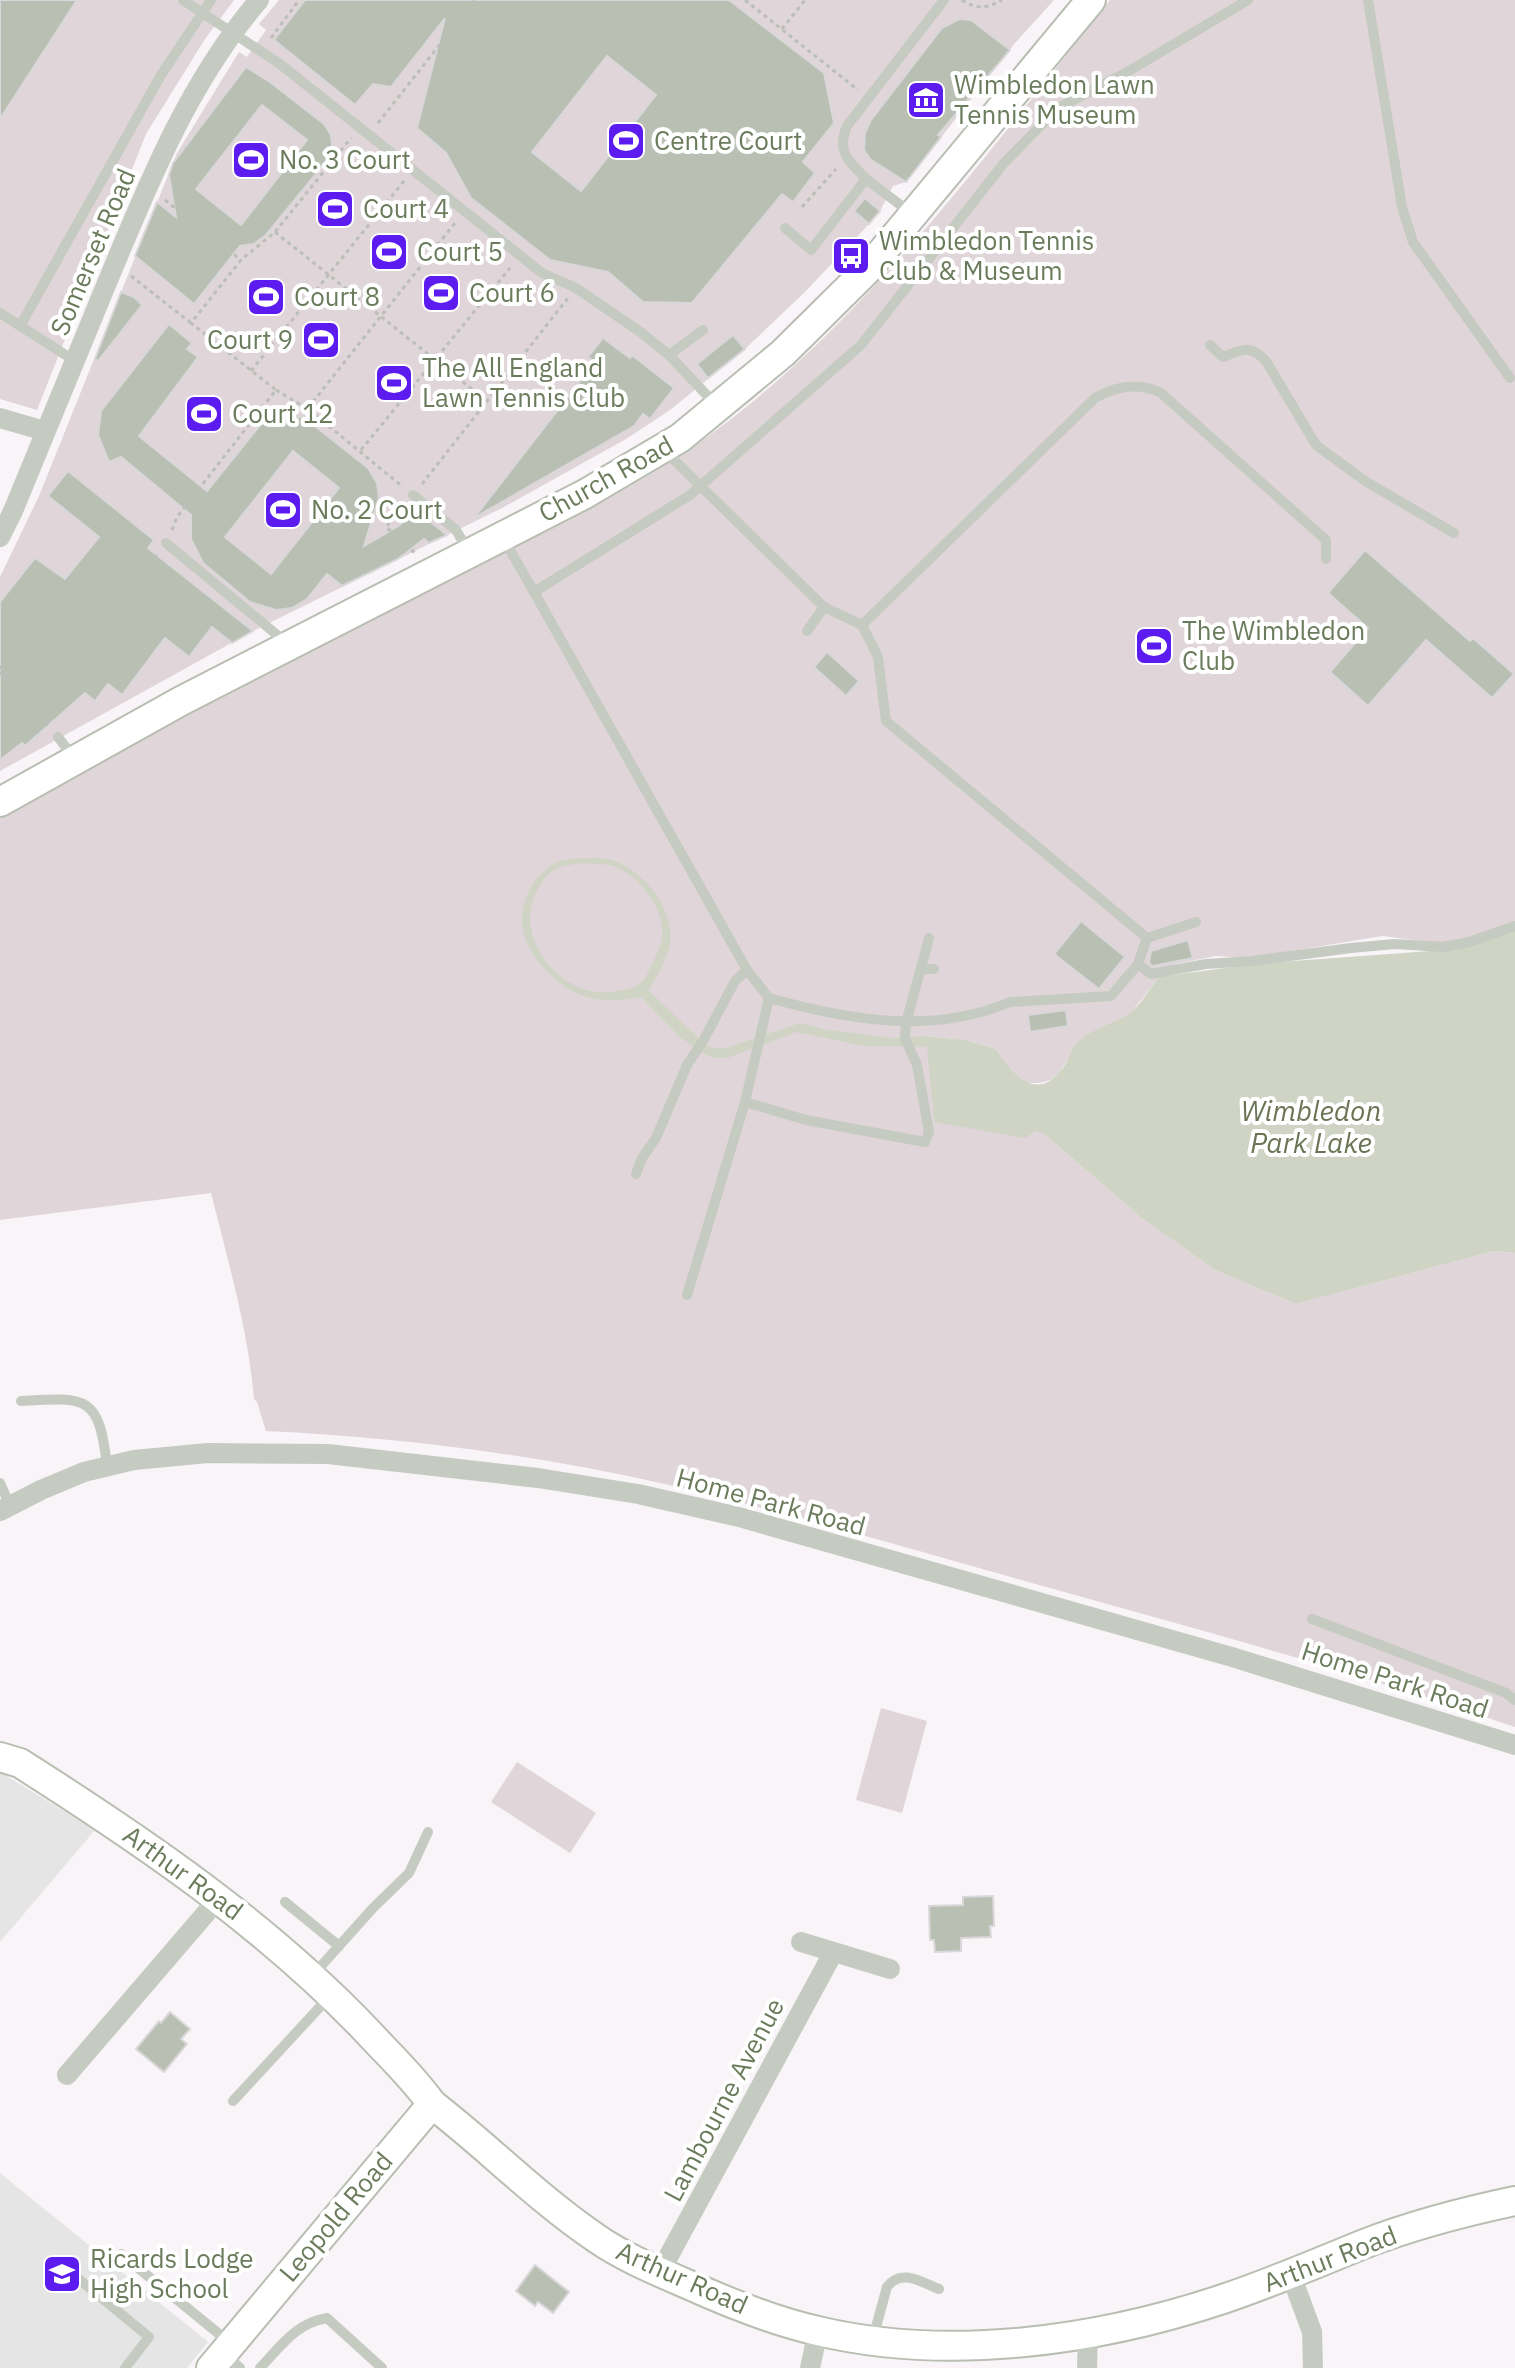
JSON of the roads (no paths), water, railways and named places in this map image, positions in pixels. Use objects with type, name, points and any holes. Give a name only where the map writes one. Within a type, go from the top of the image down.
[{"type":"street","name":"Somerset Road","points":[[0,537],[134,215],[175,128],[200,83],[259,0]]},
{"type":"street","name":"Church Road","points":[[0,802],[290,645],[585,494],[666,448],[719,408],[814,323],[867,270],[1091,0]]},
{"type":"street","points":[[0,418],[45,431]]},
{"type":"street","name":"Home Park Road","points":[[5,1509],[69,1478],[107,1466],[134,1460],[208,1453],[328,1454],[522,1476],[638,1494],[739,1517],[1232,1657],[1514,1742]]},
{"type":"street","name":"Arthur Road","points":[[0,1757],[20,1763],[130,1833],[219,1898],[322,1985],[420,2087],[432,2104],[532,2191],[587,2232],[660,2272],[736,2306],[818,2331],[872,2340],[961,2345],[1017,2343],[1088,2334],[1157,2319],[1291,2275],[1365,2244],[1453,2214],[1515,2201]]},
{"type":"street","points":[[67,2075],[219,1898]]},
{"type":"street","points":[[801,1942],[890,1969]]},
{"type":"street","name":"Lambourne Avenue","points":[[660,2272],[833,1953]]},
{"type":"street","name":"Leopold Road","points":[[226,2358],[432,2104]]},
{"type":"street","points":[[1291,2275],[1312,2332],[1313,2368]]},
{"type":"street","points":[[810,2368],[818,2331]]},
{"type":"street","points":[[1087,2368],[1088,2334]]},
{"type":"lane","points":[[183,0],[261,51],[370,133],[542,273],[576,288],[639,331],[669,355],[719,408]]},
{"type":"lane","points":[[20,326],[161,75],[211,0]]},
{"type":"lane","points":[[913,215],[866,179],[847,158],[842,138],[847,126],[944,0]]},
{"type":"lane","points":[[534,592],[690,495],[861,345],[1004,163],[1058,108],[1129,71],[1248,0]]},
{"type":"lane","points":[[1368,0],[1402,207],[1413,242],[1510,378]]},
{"type":"lane","points":[[785,228],[811,250],[866,179]]},
{"type":"lane","points":[[0,313],[75,361]]},
{"type":"lane","points":[[669,355],[703,330]]},
{"type":"lane","points":[[1210,345],[1223,357],[1244,349],[1256,351],[1266,361],[1316,445],[1365,481],[1454,533]]},
{"type":"lane","points":[[862,625],[1037,457],[1087,404],[1104,393],[1129,386],[1149,387],[1173,402],[1326,540],[1326,559]]},
{"type":"lane","points":[[666,448],[700,486],[824,607],[862,625],[878,657],[886,721],[1147,938]]},
{"type":"lane","points":[[413,495],[456,530],[469,552]]},
{"type":"lane","points":[[502,536],[747,970],[769,998],[829,1013],[906,1023],[949,1019],[994,1009],[1010,1002],[1111,996],[1138,964],[1147,938]]},
{"type":"lane","points":[[166,543],[290,645]]},
{"type":"lane","points":[[807,631],[824,607]]},
{"type":"lane","points":[[58,737],[76,760]]},
{"type":"lane","points":[[1147,938],[1196,922]]},
{"type":"lane","points":[[1138,964],[1151,974],[1206,964],[1351,948],[1395,944],[1443,947],[1469,942],[1515,926]]},
{"type":"lane","points":[[745,1102],[806,1120],[925,1142],[929,1132],[917,1065],[905,1038],[906,1023],[929,938]]},
{"type":"lane","points":[[921,969],[934,969]]},
{"type":"lane","points":[[636,1174],[642,1158],[656,1138],[687,1065],[735,981],[747,970]]},
{"type":"lane","points":[[687,1295],[745,1102],[769,998]]},
{"type":"lane","points":[[21,1401],[62,1398],[89,1405],[104,1437],[107,1466]]},
{"type":"lane","points":[[0,1483],[5,1509]]},
{"type":"lane","points":[[1312,1619],[1506,1693],[1515,1700]]},
{"type":"lane","points":[[233,2101],[322,1985],[339,1946],[409,1873],[428,1832]]},
{"type":"lane","points":[[285,1902],[339,1946]]},
{"type":"lane","points":[[121,2254],[226,2358]]},
{"type":"lane","points":[[75,2276],[149,2337],[125,2368]]},
{"type":"lane","points":[[872,2340],[891,2281],[906,2277],[939,2289]]},
{"type":"lane","points":[[260,2368],[302,2326],[327,2318],[382,2368]]},
{"type":"water","name":"Wimbledon Park Lake","points":[[600,858],[615,861],[637,874],[663,907],[668,919],[670,945],[649,991],[706,1045],[726,1048],[800,1023],[892,1038],[926,1036],[966,1040],[996,1049],[1017,1075],[1034,1084],[1053,1079],[1082,1038],[1132,1012],[1159,977],[1254,964],[1444,950],[1515,929],[1515,1253],[1494,1251],[1296,1304],[1215,1270],[1143,1219],[1044,1134],[1036,1131],[1025,1138],[934,1122],[927,1047],[864,1046],[797,1032],[727,1058],[714,1058],[700,1052],[680,1037],[641,997],[607,1000],[582,996],[552,976],[533,954],[525,938],[522,915],[534,883],[550,866],[560,861]],"holes":[[[580,863],[607,865],[624,871],[647,892],[657,910],[662,928],[661,944],[645,978],[634,987],[598,992],[579,987],[546,962],[536,945],[531,926],[532,906],[542,882],[558,868]]]},
{"type":"place","name":"Wimbledon Lawn Tennis Museum","points":[[926,100]]},
{"type":"place","name":"Centre Court","points":[[626,141]]},
{"type":"place","name":"No. 3 Court","points":[[251,160]]},
{"type":"place","name":"Court 4","points":[[335,209]]},
{"type":"place","name":"Court 5","points":[[389,252]]},
{"type":"place","name":"Wimbledon Tennis Club & Museum","points":[[851,256]]},
{"type":"place","name":"Court 6","points":[[441,293]]},
{"type":"place","name":"Court 8","points":[[266,297]]},
{"type":"place","name":"Court 9","points":[[321,340]]},
{"type":"place","name":"The All England Lawn Tennis Club","points":[[394,383]]},
{"type":"place","name":"Court 12","points":[[204,414]]},
{"type":"place","name":"No. 2 Court","points":[[283,510]]},
{"type":"place","name":"The Wimbledon Club","points":[[1154,646]]},
{"type":"place","name":"Ricards Lodge High School","points":[[62,2274]]}]
